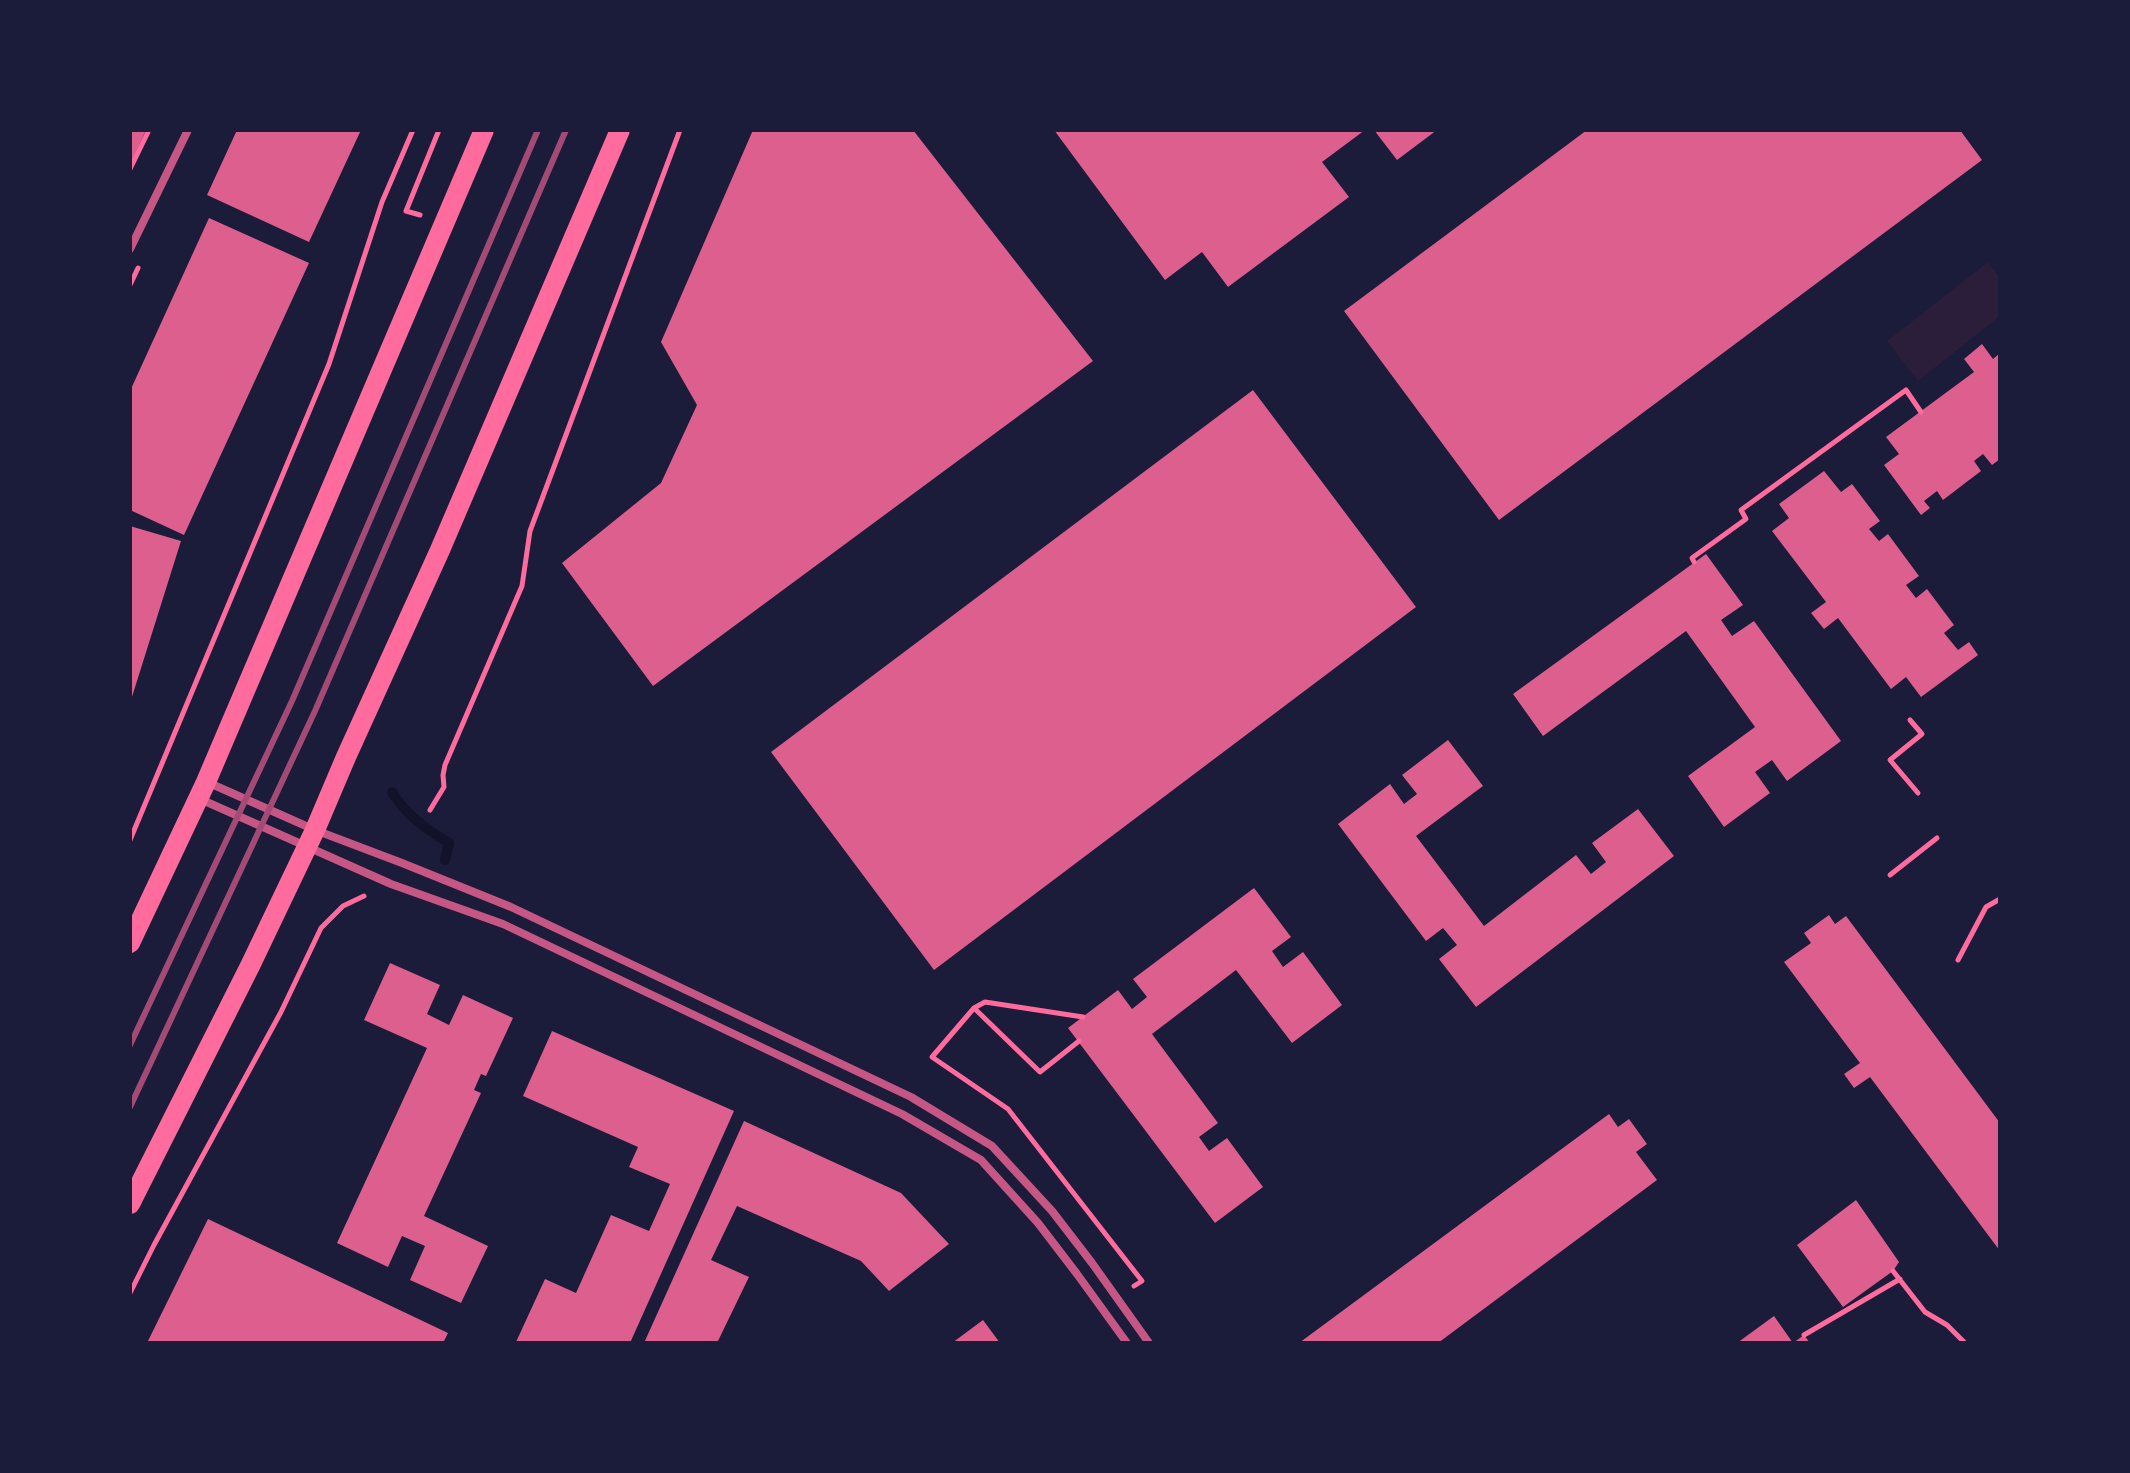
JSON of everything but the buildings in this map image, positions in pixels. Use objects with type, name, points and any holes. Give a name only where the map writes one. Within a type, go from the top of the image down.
[{"type":"main road","points":[[130,943],[202,790],[484,130]]},
{"type":"main road","points":[[130,1204],[311,838],[440,550],[620,130]]},
{"type":"street","points":[[130,249],[188,130]]},
{"type":"street","points":[[202,790],[311,838],[391,884],[503,924],[562,951],[902,1114],[981,1160],[1038,1223],[1127,1343]]},
{"type":"street","points":[[202,790],[311,838],[402,863],[511,907],[911,1097],[992,1146],[1052,1211],[1149,1343]]},
{"type":"path","points":[[130,169],[149,130]]},
{"type":"path","points":[[130,840],[329,364],[382,202],[413,130]]},
{"type":"path","points":[[439,130],[406,211],[444,224]]},
{"type":"path","points":[[430,810],[444,787],[445,765],[522,586],[530,531],[680,130]]},
{"type":"path","points":[[1694,562],[1692,558],[1746,519],[1741,510],[1906,390],[1921,412]]},
{"type":"path","points":[[1910,720],[1922,734],[1890,760],[1918,793]]},
{"type":"path","points":[[1890,875],[1937,838]]},
{"type":"path","points":[[130,1293],[281,1012],[321,928],[343,906],[365,895],[376,894]]},
{"type":"path","points":[[1958,960],[1986,907],[2000,899]]},
{"type":"path","points":[[1083,1017],[985,1002],[974,1008],[932,1057],[1008,1109],[1142,1281]]},
{"type":"path","points":[[974,1008],[1040,1072],[1079,1041]]},
{"type":"path","points":[[1893,1271],[1925,1312],[1947,1325],[1965,1343]]},
{"type":"path","points":[[1804,1335],[1900,1279]]},
{"type":"shaded area","points":[[1988,262],[2000,278],[2000,316],[1918,381],[1887,341]]},
{"type":"waterway","points":[[392,792],[417,821],[449,843],[445,860]]},
{"type":"railway","points":[[130,1045],[292,701],[538,130]]},
{"type":"railway","points":[[130,1107],[315,711],[566,130]]}]
